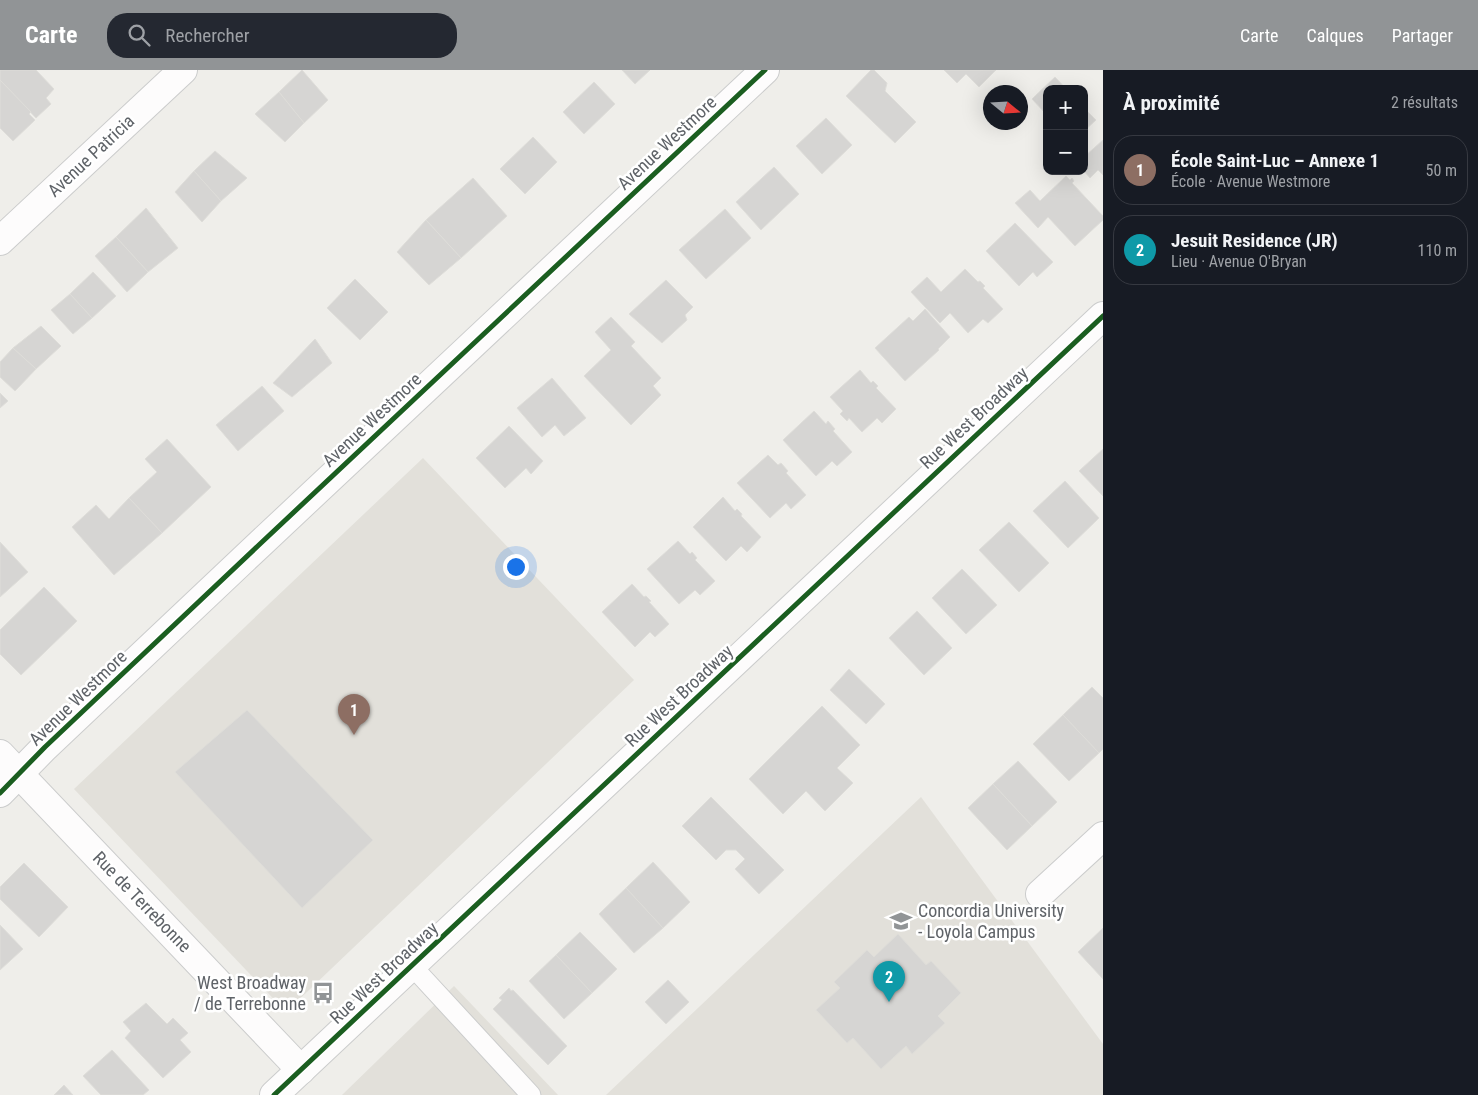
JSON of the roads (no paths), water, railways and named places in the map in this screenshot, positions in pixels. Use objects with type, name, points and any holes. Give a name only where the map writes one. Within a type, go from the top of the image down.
[{"type":"street","name":"Avenue Patricia","points":[[0,241],[183,70]]},
{"type":"street","name":"Avenue Westmore","points":[[0,792],[765,70]]},
{"type":"street","name":"Rue West Broadway","points":[[274,1095],[1103,316]]},
{"type":"street","name":"Rue de Terrebonne","points":[[0,754],[301,1070]]},
{"type":"street","points":[[1040,894],[1103,836]]},
{"type":"lane","points":[[412,966],[531,1095]]},
{"type":"place","name":"École Saint-Luc – Annexe 1","points":[[354,735]]},
{"type":"place","name":"Concordia University - Loyola Campus","points":[[901,921]]},
{"type":"place","name":"West Broadway / de Terrebonne","points":[[323,993]]},
{"type":"place","name":"Jesuit Residence (JR)","points":[[889,1002]]}]
